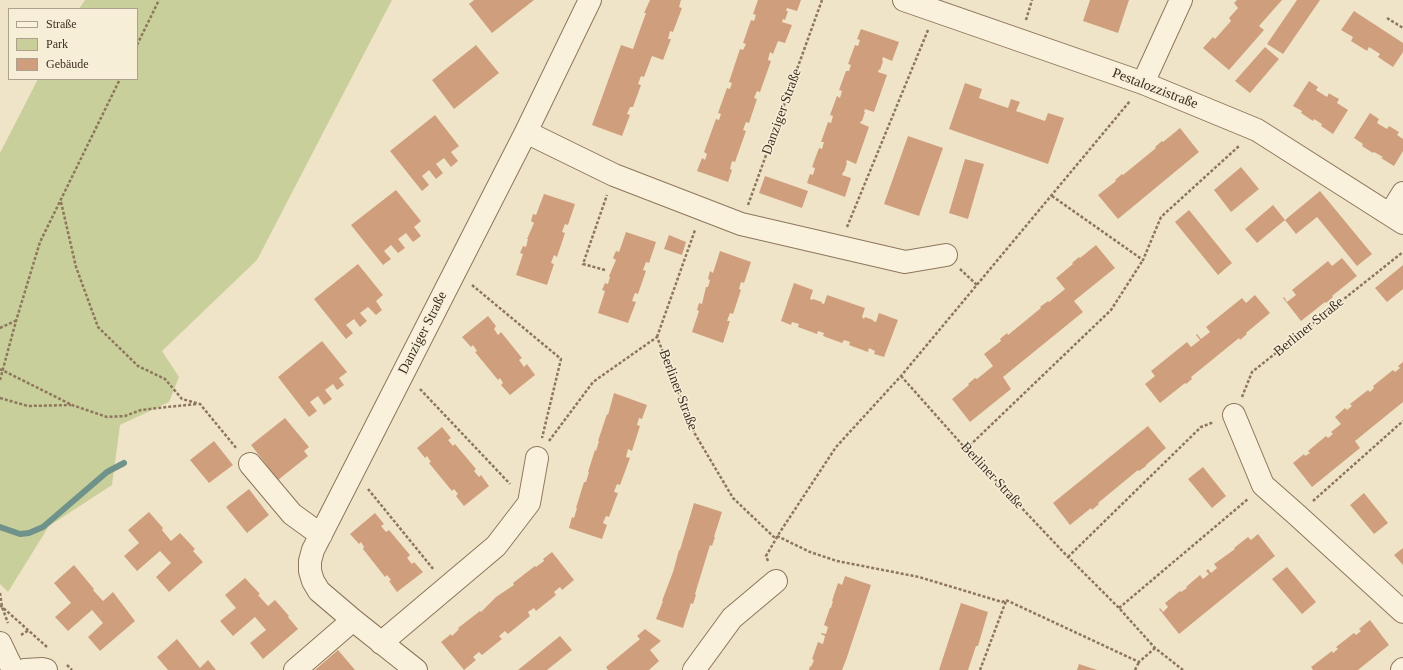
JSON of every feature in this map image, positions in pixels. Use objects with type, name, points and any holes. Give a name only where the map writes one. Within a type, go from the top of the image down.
[{"type":"street","name":"Danziger Straße","points":[[353,620],[319,591],[313,581],[309,566],[313,550],[526,132],[590,0]]},
{"type":"street","name":"Pestalozzistraße","points":[[904,0],[1143,83],[1257,130],[1396,218],[1403,193]]},
{"type":"street","points":[[1143,83],[1181,0]]},
{"type":"street","points":[[526,132],[614,175],[741,224],[905,262],[946,255]]},
{"type":"street","points":[[1234,416],[1263,485],[1403,612]]},
{"type":"street","points":[[381,643],[496,546],[529,503],[537,458]]},
{"type":"street","points":[[250,464],[292,514],[321,535]]},
{"type":"street","points":[[694,670],[732,618],[776,581]]},
{"type":"street","points":[[295,670],[353,620],[416,670]]},
{"type":"street","points":[[0,643],[13,670]]},
{"type":"street","points":[[25,670],[42,669],[53,660]]},
{"type":"path","points":[[138,43],[159,0]]},
{"type":"path","name":"Danziger Straße","points":[[741,224],[822,0]]},
{"type":"path","points":[[839,246],[936,11]]},
{"type":"path","points":[[1387,18],[1403,28]]},
{"type":"path","points":[[0,380],[40,242],[61,202],[120,80]]},
{"type":"path","points":[[776,581],[766,556],[836,447],[901,376],[1052,196],[1143,83]]},
{"type":"path","points":[[966,449],[1111,310],[1143,260],[1161,217],[1257,130]]},
{"type":"path","points":[[605,270],[583,264],[614,175]]},
{"type":"path","points":[[1052,196],[1143,260]]},
{"type":"path","points":[[61,202],[76,267],[98,327],[138,366],[165,379],[182,399],[200,404],[250,464]]},
{"type":"path","points":[[657,337],[702,210]]},
{"type":"path","name":"Berliner Straße","points":[[1234,416],[1252,372],[1403,252]]},
{"type":"path","points":[[455,272],[561,359],[537,458]]},
{"type":"path","points":[[0,328],[16,321]]},
{"type":"path","name":"Berliner Straße","points":[[537,458],[593,382],[657,337],[695,434],[733,498],[777,538],[810,552],[837,561],[919,577],[1002,602],[1006,600],[1139,662]]},
{"type":"path","points":[[2,370],[72,405],[107,417],[125,416],[141,410],[167,406],[200,404]]},
{"type":"path","points":[[403,372],[529,503]]},
{"type":"path","name":"Berliner Straße","points":[[901,376],[966,449],[1068,557],[1119,608],[1155,648],[1183,670]]},
{"type":"path","points":[[0,398],[28,406],[72,405]]},
{"type":"path","points":[[1068,557],[1201,427],[1234,416]]},
{"type":"path","points":[[1297,515],[1403,422]]},
{"type":"path","points":[[354,471],[448,588]]},
{"type":"path","points":[[1119,608],[1263,485]]},
{"type":"path","points":[[0,593],[1,606],[53,660],[72,670]]},
{"type":"path","points":[[980,670],[1006,600]]},
{"type":"path","points":[[1135,670],[1139,662],[1155,648]]},
{"type":"green space","points":[[85,0],[392,0],[257,260],[162,351],[179,377],[169,402],[120,425],[112,485],[49,526],[8,592],[0,584],[0,153],[37,80],[138,80],[138,8],[80,8]]},
{"type":"building","points":[[474,0],[534,0],[492,33],[469,4]]},
{"type":"building","points":[[650,0],[681,0],[679,7],[682,8],[673,32],[670,31],[668,39],[671,39],[663,60],[652,56],[644,77],[641,76],[638,84],[641,85],[633,107],[630,107],[627,114],[630,115],[622,136],[592,125],[621,45],[633,49],[646,13],[644,13]]},
{"type":"building","points":[[758,0],[801,0],[797,11],[787,8],[786,11],[788,11],[785,20],[783,19],[782,22],[792,25],[785,43],[778,41],[773,54],[770,52],[768,60],[771,61],[760,92],[757,91],[754,98],[757,99],[749,123],[746,122],[743,130],[746,131],[735,162],[732,161],[730,169],[732,170],[728,182],[697,171],[702,158],[705,160],[707,154],[704,152],[716,119],[719,120],[721,114],[718,113],[727,88],[730,89],[732,83],[729,82],[740,49],[743,50],[746,44],[743,43],[751,20],[754,21],[756,15],[753,14]]},
{"type":"building","points":[[1090,0],[1129,0],[1118,33],[1083,21]]},
{"type":"building","points":[[1237,0],[1282,0],[1259,26],[1264,30],[1229,70],[1203,48],[1213,37],[1215,39],[1231,21],[1229,18],[1238,8],[1234,3]]},
{"type":"building","points":[[1297,0],[1320,0],[1283,54],[1267,44]]},
{"type":"building","points":[[1354,11],[1403,43],[1403,52],[1393,67],[1378,57],[1380,54],[1369,47],[1367,51],[1351,41],[1353,37],[1341,30]]},
{"type":"building","points":[[861,29],[899,42],[892,61],[883,57],[880,70],[879,69],[878,72],[887,75],[874,112],[865,109],[862,121],[860,123],[869,127],[856,164],[847,160],[842,175],[851,178],[845,197],[807,183],[810,174],[813,175],[815,168],[812,167],[819,148],[822,149],[824,142],[821,142],[828,122],[831,123],[833,116],[830,115],[837,96],[840,98],[842,91],[839,90],[846,71],[849,71],[851,65],[848,64],[855,45],[858,46],[860,40],[857,39]]},
{"type":"building","points":[[476,45],[499,73],[454,109],[432,80]]},
{"type":"building","points":[[1265,47],[1279,59],[1250,93],[1235,81]]},
{"type":"building","points":[[1309,81],[1318,87],[1316,90],[1327,97],[1329,93],[1339,99],[1337,103],[1348,110],[1333,134],[1321,126],[1322,124],[1314,119],[1313,121],[1301,113],[1302,111],[1293,106]]},
{"type":"building","points":[[965,83],[982,89],[979,98],[1008,108],[1011,99],[1020,102],[1016,111],[1045,121],[1048,113],[1064,118],[1048,164],[949,129]]},
{"type":"building","points":[[1370,113],[1379,119],[1377,123],[1387,129],[1389,126],[1399,132],[1397,135],[1403,139],[1403,151],[1394,166],[1381,158],[1383,157],[1362,146],[1363,144],[1354,138]]},
{"type":"building","points":[[435,115],[459,146],[451,152],[458,161],[451,167],[444,158],[436,164],[443,173],[436,179],[429,170],[422,176],[429,185],[422,191],[390,151]]},
{"type":"building","points":[[1180,128],[1199,152],[1118,219],[1098,195],[1116,181],[1115,180],[1122,174],[1123,175],[1156,148],[1155,147],[1162,141],[1163,142]]},
{"type":"building","points":[[908,136],[943,148],[919,216],[884,204]]},
{"type":"building","points":[[965,159],[984,164],[968,219],[949,213]]},
{"type":"building","points":[[1241,167],[1259,189],[1231,212],[1214,190]]},
{"type":"building","points":[[765,176],[808,191],[802,208],[759,193]]},
{"type":"building","points":[[396,190],[421,221],[414,227],[421,236],[413,242],[406,233],[398,239],[405,248],[398,253],[391,245],[384,251],[391,259],[383,265],[351,225]]},
{"type":"building","points":[[1320,191],[1372,254],[1357,266],[1317,217],[1296,234],[1285,220]]},
{"type":"building","points":[[544,194],[575,204],[568,225],[565,224],[562,232],[565,233],[557,257],[554,255],[551,263],[554,264],[547,285],[516,275],[523,254],[520,253],[523,246],[526,247],[527,239],[534,223],[531,221],[533,214],[536,215]]},
{"type":"building","points":[[1273,205],[1285,220],[1257,243],[1245,229]]},
{"type":"building","points":[[1189,210],[1232,263],[1218,275],[1175,222]]},
{"type":"building","points":[[626,232],[656,242],[649,263],[646,262],[643,270],[646,271],[638,294],[635,293],[632,301],[636,302],[628,323],[598,313],[605,291],[602,290],[605,283],[608,284],[609,276],[616,260],[613,258],[616,251],[619,252]]},
{"type":"building","points":[[669,235],[686,242],[682,255],[664,249]]},
{"type":"building","points":[[1096,245],[1115,268],[1074,301],[1083,312],[1003,377],[1011,389],[970,422],[952,399],[975,378],[977,379],[993,366],[984,354],[1001,341],[1000,339],[1007,333],[1008,335],[1041,308],[1040,307],[1048,301],[1049,302],[1065,289],[1056,278],[1079,257],[1080,258]]},
{"type":"building","points":[[720,251],[751,262],[744,283],[741,282],[739,289],[741,290],[733,314],[730,313],[727,321],[730,321],[723,343],[692,332],[699,311],[697,310],[699,303],[702,304],[706,287],[708,287],[710,271],[713,273]]},
{"type":"building","points":[[1342,258],[1357,276],[1332,296],[1333,297],[1326,303],[1325,302],[1301,321],[1283,298],[1284,297],[1287,302],[1296,295],[1292,290],[1328,261],[1332,266]]},
{"type":"building","points":[[358,264],[383,295],[376,301],[382,310],[376,315],[368,307],[360,313],[367,321],[360,327],[354,319],[346,325],[353,333],[346,339],[314,299]]},
{"type":"building","points":[[1403,265],[1403,289],[1387,302],[1375,288]]},
{"type":"building","points":[[794,283],[813,290],[810,299],[812,300],[822,302],[821,303],[824,304],[827,295],[865,308],[862,317],[864,319],[865,317],[876,322],[879,313],[898,320],[884,357],[874,354],[875,351],[869,348],[868,352],[849,345],[850,342],[844,340],[842,343],[823,336],[824,333],[818,331],[817,334],[798,327],[799,324],[792,322],[791,325],[781,321]]},
{"type":"building","points":[[1255,295],[1270,313],[1240,340],[1239,338],[1191,377],[1192,379],[1186,384],[1185,383],[1160,403],[1145,384],[1155,376],[1151,371],[1187,342],[1191,347],[1200,340],[1196,335],[1197,334],[1201,339],[1210,332],[1206,327],[1242,298],[1246,303]]},
{"type":"building","points":[[488,316],[496,326],[494,329],[498,335],[501,332],[522,358],[519,360],[524,367],[527,364],[535,375],[510,395],[501,385],[503,383],[500,378],[498,380],[475,352],[477,351],[473,345],[471,347],[462,337]]},
{"type":"building","points":[[322,341],[347,372],[339,378],[344,385],[337,390],[333,384],[325,390],[332,399],[324,405],[318,396],[310,402],[317,411],[309,417],[278,377]]},
{"type":"building","points":[[1403,362],[1403,402],[1355,441],[1360,448],[1312,487],[1293,463],[1304,454],[1305,456],[1310,453],[1308,451],[1326,436],[1328,438],[1333,434],[1331,432],[1341,424],[1335,417],[1345,408],[1347,410],[1352,406],[1350,404],[1368,390],[1370,392],[1374,388],[1373,386],[1393,370],[1395,372],[1400,368],[1398,366]]},
{"type":"building","points":[[614,393],[647,405],[642,419],[639,418],[637,425],[640,426],[632,451],[628,449],[626,457],[630,458],[620,485],[617,484],[614,492],[618,493],[609,517],[606,516],[603,523],[607,525],[602,539],[569,528],[572,517],[574,518],[584,482],[586,482]]},
{"type":"building","points":[[285,418],[309,447],[304,451],[308,456],[278,480],[251,445]]},
{"type":"building","points":[[1148,426],[1166,448],[1146,466],[1139,471],[1138,470],[1098,503],[1099,504],[1092,510],[1091,508],[1070,525],[1053,503]]},
{"type":"building","points":[[442,427],[451,438],[448,440],[453,446],[455,444],[476,469],[474,471],[479,477],[481,475],[489,486],[464,506],[456,496],[458,494],[454,489],[452,491],[429,463],[431,462],[427,456],[425,458],[417,448]]},
{"type":"building","points":[[214,441],[233,465],[209,483],[190,460]]},
{"type":"building","points":[[1203,467],[1226,496],[1212,508],[1188,479]]},
{"type":"building","points":[[249,489],[269,515],[247,533],[226,507]]},
{"type":"building","points":[[1364,493],[1388,523],[1374,534],[1350,505]]},
{"type":"building","points":[[694,503],[722,512],[712,546],[710,545],[693,604],[691,603],[683,628],[656,619],[673,572]]},
{"type":"building","points":[[149,512],[163,528],[162,530],[171,541],[180,533],[195,549],[193,551],[203,562],[169,592],[156,577],[171,563],[160,551],[137,571],[124,556],[139,543],[128,530]]},
{"type":"building","points":[[375,513],[384,524],[381,526],[386,532],[389,530],[410,555],[407,558],[412,564],[414,562],[423,572],[397,592],[389,581],[391,580],[387,575],[385,577],[363,549],[364,547],[361,542],[359,544],[350,534]]},
{"type":"building","points":[[1258,534],[1275,556],[1179,634],[1159,609],[1160,608],[1163,612],[1168,607],[1165,603],[1180,591],[1181,592],[1187,588],[1186,587],[1200,575],[1203,579],[1209,574],[1206,571],[1208,569],[1211,573],[1217,568],[1214,564],[1235,549],[1234,548],[1248,537],[1251,540]]},
{"type":"building","points":[[1403,548],[1403,565],[1394,555]]},
{"type":"building","points":[[552,552],[574,580],[562,590],[560,587],[554,592],[556,595],[536,611],[534,608],[528,612],[530,616],[508,634],[505,631],[499,636],[502,639],[482,655],[479,652],[473,657],[476,660],[464,670],[441,642],[451,634],[452,636],[459,629],[458,628],[480,611],[481,612],[496,597],[514,585],[513,583],[535,566],[536,567],[544,561],[543,559]]},
{"type":"building","points":[[74,565],[103,601],[113,592],[135,621],[100,651],[88,637],[103,623],[92,610],[68,631],[55,617],[71,603],[54,583]]},
{"type":"building","points":[[1287,567],[1316,602],[1302,614],[1272,579]]},
{"type":"building","points":[[845,576],[871,585],[846,660],[842,670],[809,670],[814,660],[812,659],[818,642],[823,644],[825,636],[821,633],[826,634],[828,627],[824,625],[831,608],[838,583],[842,585]]},
{"type":"building","points":[[245,578],[260,594],[258,595],[268,606],[275,600],[298,629],[263,659],[250,643],[266,630],[255,617],[233,636],[220,621],[236,608],[225,595]]},
{"type":"building","points":[[961,603],[988,612],[978,646],[976,646],[968,670],[939,670]]},
{"type":"building","points":[[1370,620],[1389,645],[1358,670],[1313,670],[1311,667],[1332,651],[1333,653],[1338,649],[1336,647],[1354,633],[1356,635],[1361,631],[1359,629]]},
{"type":"building","points":[[645,629],[661,641],[650,650],[659,661],[649,670],[608,670],[606,667],[640,639],[637,636]]},
{"type":"building","points":[[560,636],[572,650],[547,670],[518,670]]},
{"type":"building","points":[[177,639],[200,668],[208,660],[216,670],[168,670],[157,657]]},
{"type":"building","points":[[338,650],[355,670],[315,670],[331,656]]},
{"type":"building","points":[[1079,664],[1097,670],[1077,670]]},
{"type":"waterway","points":[[0,527],[20,534],[29,533],[43,527],[107,472],[124,463]]}]
